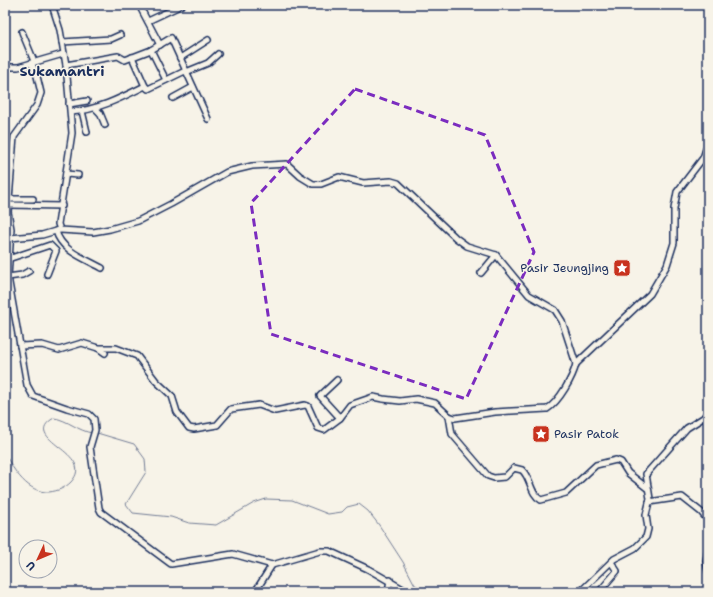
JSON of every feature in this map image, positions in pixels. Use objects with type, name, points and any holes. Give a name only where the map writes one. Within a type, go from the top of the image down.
[{"type":"street","points":[[52,5],[56,15],[66,65],[72,133],[62,206],[58,224],[59,239],[67,248],[102,268]]},
{"type":"street","points":[[139,5],[160,44]]},
{"type":"street","points":[[148,21],[182,5]]},
{"type":"street","points":[[22,32],[36,72],[41,93],[37,105],[14,137],[8,205],[10,238],[8,277],[27,386],[31,394],[41,400],[89,414],[94,418],[95,430],[90,444],[96,495],[101,512],[171,564],[217,555],[233,554],[272,565],[320,551],[329,551],[390,580],[408,592]]},
{"type":"street","points":[[62,42],[111,39],[120,35]]},
{"type":"street","points":[[66,65],[118,56],[125,60],[151,50],[171,38],[185,72],[208,119]]},
{"type":"street","points":[[180,58],[208,40]]},
{"type":"street","points":[[151,50],[166,80]]},
{"type":"street","points":[[5,68],[18,67],[63,54]]},
{"type":"street","points":[[132,57],[147,89],[208,63],[218,54]]},
{"type":"street","points":[[70,112],[95,108],[121,99],[145,86]]},
{"type":"street","points":[[173,98],[193,88]]},
{"type":"street","points":[[69,104],[87,101]]},
{"type":"street","points":[[95,108],[103,119],[105,125]]},
{"type":"street","points":[[82,111],[87,132]]},
{"type":"street","points":[[576,364],[650,294],[667,265],[674,243],[674,209],[677,192],[703,158],[708,143]]},
{"type":"street","points":[[10,238],[42,235],[58,230],[102,231],[138,221],[227,172],[252,166],[284,164],[313,184],[321,184],[339,177],[363,183],[391,181],[398,183],[456,238],[467,246],[496,255],[529,295],[555,310],[562,321],[576,364],[574,372],[562,393],[547,409],[495,412],[455,418],[449,416],[435,402],[416,399],[400,401],[373,397],[350,405],[340,418],[329,427],[320,430],[308,406],[275,411],[259,405],[231,409],[217,425],[192,429],[187,426],[177,412],[172,396],[156,381],[137,356],[116,348],[98,348],[82,343],[59,350],[42,345],[20,346]]},
{"type":"street","points":[[66,174],[78,175]]},
{"type":"street","points":[[9,199],[33,199]]},
{"type":"street","points":[[8,205],[62,206]]},
{"type":"street","points":[[8,258],[50,245],[56,251],[47,274]]},
{"type":"street","points":[[481,273],[496,255]]},
{"type":"street","points":[[8,277],[22,275],[28,271]]},
{"type":"street","points":[[98,348],[105,353]]},
{"type":"street","points":[[337,380],[320,396],[340,418]]},
{"type":"street","points":[[581,591],[611,562],[635,548],[646,537],[648,529],[646,515],[650,502],[646,479],[648,471],[687,428],[703,418],[708,412]]},
{"type":"street","points":[[449,416],[452,434],[485,474],[494,478],[506,476],[515,468],[522,470],[537,497],[541,500],[566,493],[596,465],[616,460],[621,462],[628,473],[647,488]]},
{"type":"street","points":[[650,502],[682,497],[701,512],[708,520]]},
{"type":"street","points":[[708,550],[706,561],[708,571]]},
{"type":"street","points":[[599,592],[617,571],[611,562]]},
{"type":"street","points":[[254,592],[272,565]]},
{"type":"street","points":[[388,592],[390,580]]},
{"type":"highlighted area","points":[[355,89],[485,135],[534,252],[466,399],[271,334],[251,203]]},
{"type":"waterway","points":[[5,454],[17,474],[28,485],[41,491],[55,491],[64,488],[69,484],[77,472],[75,463],[45,433],[46,426],[54,418],[92,433]]},
{"type":"waterway","points":[[97,433],[134,444],[145,459],[146,472],[126,504],[133,513],[171,517],[189,523],[216,525],[254,503],[266,499],[292,500],[328,514],[342,512],[347,507],[359,504],[368,511],[379,525],[403,562],[415,585],[426,591],[448,592]]},
{"type":"place","name":"Pasir Jeungjing","points":[[622,268]]},
{"type":"place","name":"Pasir Patok","points":[[541,434]]},
{"type":"district","name":"Sukamantri","points":[[62,71]]}]
